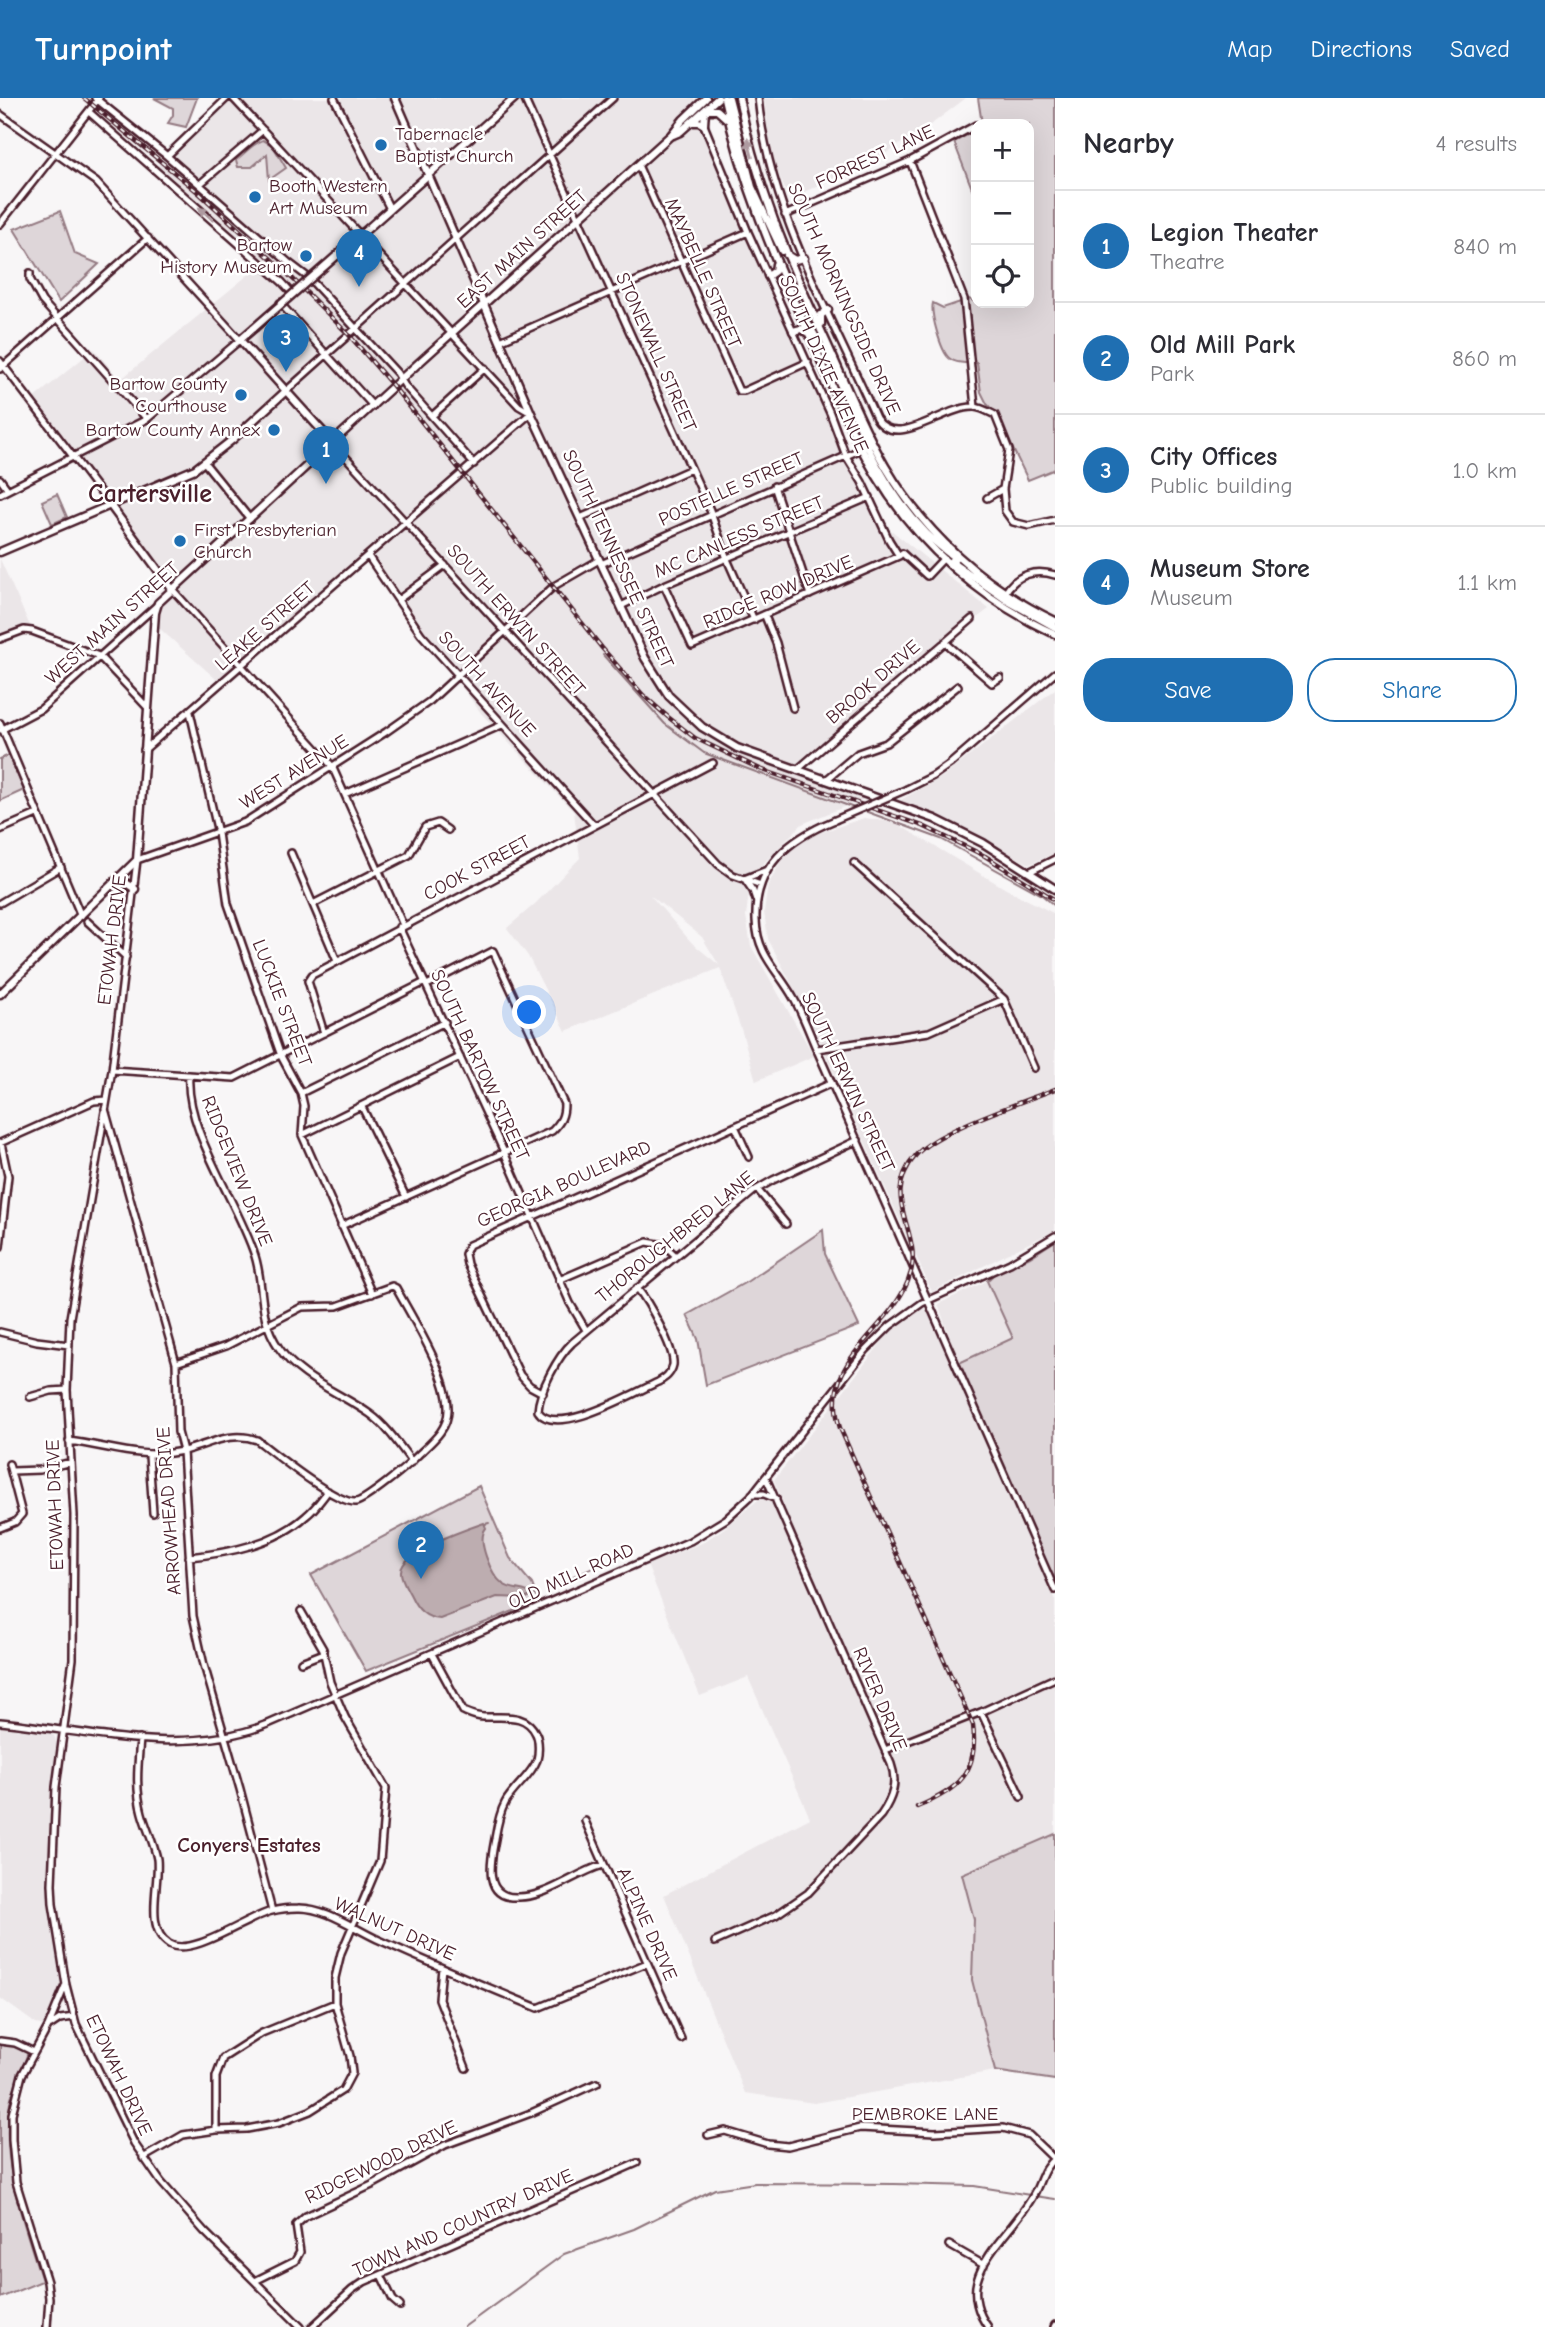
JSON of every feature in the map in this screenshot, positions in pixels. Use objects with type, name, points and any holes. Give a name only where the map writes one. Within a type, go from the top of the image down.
[{"type":"main road","name":"SOUTH TENNESSEE STREET","points":[[395,98],[531,413],[655,676],[687,714],[710,733],[737,748],[942,822],[983,843],[1055,889]]},
{"type":"main road","points":[[333,443],[240,340],[515,98]]},
{"type":"main road","name":"EAST MAIN STREET","points":[[393,386],[671,135],[699,101],[706,98]]},
{"type":"main road","name":"EAST MAIN STREET","points":[[671,135],[680,132],[718,98]]},
{"type":"main road","points":[[726,98],[729,122],[748,189],[776,262],[808,333],[868,446],[910,504],[966,563],[1004,593],[1055,621]]},
{"type":"main road","points":[[726,98],[756,197],[773,236],[791,264]]},
{"type":"main road","points":[[739,98],[758,178],[787,255],[887,492],[908,521],[937,553],[968,581],[1000,604],[1055,632]]},
{"type":"main road","points":[[691,122],[704,125],[705,110],[718,110],[729,122]]},
{"type":"main road","points":[[787,255],[797,260],[804,258]]},
{"type":"main road","points":[[768,276],[775,271],[776,262]]},
{"type":"main road","points":[[822,333],[820,317],[828,310]]},
{"type":"main road","points":[[799,313],[827,356],[868,446]]},
{"type":"main road","points":[[793,331],[802,330],[808,333]]},
{"type":"main road","name":"WEST MAIN STREET","points":[[156,606],[393,386]]},
{"type":"main road","points":[[0,552],[204,463],[286,391]]},
{"type":"main road","points":[[110,505],[172,589]]},
{"type":"main road","points":[[937,553],[947,557],[1055,632]]},
{"type":"main road","name":"ETOWAH DRIVE","points":[[137,860],[156,606]]},
{"type":"main road","name":"WEST AVENUE","points":[[0,994],[84,918],[110,886],[137,860]]},
{"type":"main road","points":[[110,886],[126,883],[135,889]]},
{"type":"street","points":[[167,156],[227,98]]},
{"type":"street","points":[[233,98],[363,232],[519,406],[531,413]]},
{"type":"street","points":[[334,98],[390,209]]},
{"type":"street","name":"STONEWALL STREET","points":[[524,98],[711,514],[754,620]]},
{"type":"street","points":[[286,391],[613,98]]},
{"type":"street","name":"SOUTH MORNINGSIDE DRIVE","points":[[758,98],[769,165],[785,215],[876,418],[886,429],[901,432],[942,415],[975,407]]},
{"type":"street","points":[[0,224],[97,99],[309,278],[474,464]]},
{"type":"street","points":[[89,112],[292,293],[280,303],[373,405]]},
{"type":"street","points":[[0,114],[96,182],[240,340],[147,419],[0,494]]},
{"type":"street","name":"SOUTH DIXIE AVENUE","points":[[704,125],[748,232],[830,412],[846,456],[870,497],[889,540],[900,556],[902,554],[926,576],[943,559]]},
{"type":"street","name":"FORREST LANE","points":[[785,215],[910,161],[971,128]]},
{"type":"street","points":[[200,184],[263,130]]},
{"type":"street","points":[[910,161],[964,299],[975,407],[995,415],[1009,450],[1003,489],[1004,511],[1013,522],[1029,526],[1055,520]]},
{"type":"street","name":"MAYBELLE STREET","points":[[638,165],[740,392],[808,362]]},
{"type":"street","points":[[309,278],[363,232]]},
{"type":"street","points":[[500,341],[748,232]]},
{"type":"street","points":[[110,505],[1,365],[148,238]]},
{"type":"street","points":[[30,273],[30,279],[42,301],[147,419]]},
{"type":"street","points":[[432,415],[485,368]]},
{"type":"street","name":"LEAKE STREET","points":[[144,750],[531,413]]},
{"type":"street","name":"SOUTH ERWIN STREET","points":[[333,443],[718,864],[727,872],[761,885],[756,927],[762,949],[795,1000],[1055,1590]]},
{"type":"street","name":"POSTELLE STREET","points":[[600,562],[868,446]]},
{"type":"street","points":[[204,463],[250,519]]},
{"type":"street","points":[[580,518],[691,469]]},
{"type":"street","points":[[0,479],[8,490]]},
{"type":"street","points":[[774,486],[810,596]]},
{"type":"street","points":[[988,498],[1003,489]]},
{"type":"street","name":"MC CANLESS STREET","points":[[621,606],[870,497]]},
{"type":"street","name":"SOUTH AVENUE","points":[[368,556],[421,634],[594,825]]},
{"type":"street","name":"RIDGE ROW DRIVE","points":[[664,585],[692,646],[900,556]]},
{"type":"street","name":"WEST AVENUE","points":[[137,860],[254,817],[416,711],[554,586],[600,562]]},
{"type":"street","points":[[398,600],[445,565]]},
{"type":"street","points":[[1004,593],[1016,579],[1029,573],[1055,575]]},
{"type":"street","name":"SOUTH BARTOW STREET","points":[[172,589],[332,766],[559,1280],[586,1330]]},
{"type":"street","name":"WEST MAIN STREET","points":[[1,727],[41,709],[156,606]]},
{"type":"street","points":[[765,616],[776,643],[793,708]]},
{"type":"street","name":"BROOK DRIVE","points":[[796,770],[972,619]]},
{"type":"street","points":[[0,639],[24,630],[32,631],[99,656],[148,708]]},
{"type":"street","points":[[945,642],[992,683],[1000,678]]},
{"type":"street","points":[[761,885],[779,854],[794,840],[933,776],[1055,673]]},
{"type":"street","points":[[826,780],[858,754],[886,743],[958,686]]},
{"type":"street","name":"LUCKIE STREET","points":[[190,712],[218,832],[228,904],[281,1056],[302,1093],[302,1135],[372,1294]]},
{"type":"street","points":[[345,794],[502,725]]},
{"type":"street","points":[[1,727],[84,918],[125,957]]},
{"type":"street","name":"COOK STREET","points":[[324,1033],[309,978],[401,926],[713,763]]},
{"type":"street","points":[[0,830],[37,814]]},
{"type":"street","points":[[313,904],[409,855],[425,827],[438,823],[448,830]]},
{"type":"street","points":[[290,853],[337,961]]},
{"type":"street","points":[[1029,872],[1055,859]]},
{"type":"street","name":"ETOWAH DRIVE","points":[[137,860],[112,1070],[74,1285],[69,1345],[67,1391],[75,1547],[73,1659],[72,1684],[56,1787],[52,1884],[66,1985],[74,2017],[125,2129],[143,2158],[204,2231],[299,2327]]},
{"type":"street","points":[[854,863],[1004,999],[1034,1068]]},
{"type":"street","points":[[0,902],[61,867]]},
{"type":"street","points":[[757,903],[752,888],[743,879],[768,870]]},
{"type":"street","points":[[112,1070],[234,1078],[493,951],[564,1104],[560,1123],[552,1131],[341,1226]]},
{"type":"street","points":[[817,1049],[934,1030],[1004,999]]},
{"type":"street","points":[[302,1093],[444,1022]]},
{"type":"street","points":[[302,1135],[460,1057]]},
{"type":"street","name":"RIDGEVIEW DRIVE","points":[[189,1076],[192,1112],[255,1256],[262,1306],[267,1325],[279,1348],[297,1368],[371,1415],[386,1428],[412,1462]]},
{"type":"street","name":"GEORGIA BOULEVARD","points":[[543,1393],[533,1389],[522,1378],[465,1256],[467,1247],[472,1242],[832,1083]]},
{"type":"street","points":[[0,1247],[8,1176],[1,1143],[94,1101],[107,1100]]},
{"type":"street","points":[[362,1107],[406,1197]]},
{"type":"street","name":"ARROWHEAD DRIVE","points":[[105,1109],[176,1363],[178,1432],[183,1451],[192,1616],[272,1911]]},
{"type":"street","points":[[735,1126],[749,1157]]},
{"type":"street","name":"THOROUGHBRED LANE","points":[[543,1393],[559,1357],[586,1330],[757,1189],[858,1140]]},
{"type":"street","points":[[757,1189],[786,1224]]},
{"type":"street","name":"OLD MILL ROAD","points":[[0,1722],[182,1742],[225,1738],[258,1728],[690,1541],[726,1519],[752,1494],[873,1342],[899,1318],[928,1300],[1010,1263],[1055,1236]]},
{"type":"street","points":[[559,1280],[644,1242],[662,1244],[676,1256]]},
{"type":"street","points":[[69,1441],[149,1456],[183,1451],[232,1436],[248,1437],[257,1440],[328,1492],[342,1500],[355,1502],[365,1499],[412,1462],[447,1423],[449,1409],[446,1391],[427,1346],[396,1288],[386,1286],[372,1294],[337,1306],[302,1307],[226,1346],[176,1363]]},
{"type":"street","points":[[543,1393],[538,1408],[541,1416],[556,1422],[568,1421],[659,1382],[668,1375],[673,1364],[671,1353],[650,1307],[637,1288]]},
{"type":"street","points":[[0,1332],[69,1345]]},
{"type":"street","points":[[30,1396],[51,1391],[67,1391]]},
{"type":"street","points":[[149,1456],[153,1513]]},
{"type":"street","points":[[12,1471],[40,1470],[71,1462]]},
{"type":"street","points":[[0,1528],[15,1522],[22,1514],[9,1464]]},
{"type":"street","name":"RIVER DRIVE","points":[[715,1942],[776,1915],[808,1893],[876,1821],[888,1803],[895,1784],[894,1770],[766,1478]]},
{"type":"street","points":[[189,1558],[234,1552],[282,1531],[307,1516],[328,1492]]},
{"type":"street","points":[[752,1494],[764,1494],[777,1500]]},
{"type":"street","points":[[143,2158],[178,2136],[279,2123],[310,2111],[343,2090],[352,2073],[335,2003],[338,1966],[380,1861],[386,1788],[350,1728],[329,1677],[324,1653],[301,1611]]},
{"type":"street","points":[[301,1662],[324,1653]]},
{"type":"street","points":[[432,1654],[463,1711],[482,1717],[520,1718],[537,1734],[537,1761],[511,1793],[499,1817],[490,1859],[490,1875],[494,1885],[502,1893],[512,1897],[528,1896],[603,1865]]},
{"type":"street","points":[[885,1750],[981,1712],[1055,1678]]},
{"type":"street","points":[[981,1712],[1021,1797]]},
{"type":"street","name":"WALNUT DRIVE","points":[[140,1739],[138,1797],[156,1854],[158,1870],[155,1921],[158,1933],[166,1943],[176,1947],[190,1947],[272,1911],[301,1908],[331,1916],[352,1928],[538,2008],[647,1963]]},
{"type":"street","name":"ALPINE DRIVE","points":[[586,1821],[681,2039]]},
{"type":"street","points":[[442,1968],[439,1999],[466,2068]]},
{"type":"street","points":[[47,2327],[47,2282],[16,2182],[12,2140],[14,2100],[22,2075],[48,2027],[66,1985]]},
{"type":"street","points":[[216,2130],[216,2077],[223,2058],[262,2033],[335,2003]]},
{"type":"street","points":[[55,2012],[74,2017]]},
{"type":"street","points":[[48,2027],[58,2020],[74,2017]]},
{"type":"street","points":[[0,2041],[15,2043],[34,2052]]},
{"type":"street","name":"RIDGEWOOD DRIVE","points":[[255,2281],[295,2261],[300,2252],[296,2225],[306,2216],[372,2185],[445,2145],[531,2113],[597,2083]]},
{"type":"street","name":"PEMBROKE LANE","points":[[708,2135],[725,2131],[768,2144],[788,2146],[860,2128],[935,2132],[1003,2128],[1029,2135],[1054,2158]]},
{"type":"street","points":[[988,2327],[978,2307],[977,2280],[984,2265],[1035,2191],[1042,2172],[1054,2158]]},
{"type":"street","name":"TOWN AND COUNTRY DRIVE","points":[[312,2327],[352,2290],[637,2163]]},
{"type":"street","points":[[949,2245],[984,2265]]},
{"type":"street","points":[[382,2275],[393,2300],[400,2306]]},
{"type":"shaded area","points":[[154,98],[197,98],[186,127],[168,123],[173,115],[173,108]]},
{"type":"shaded area","points":[[232,98],[694,98],[702,127],[733,203],[847,465],[876,518],[989,609],[788,771],[866,798],[802,824],[755,872],[749,892],[746,916],[751,946],[814,1056],[756,1081],[720,968],[566,1031],[528,956],[507,928],[580,858],[574,812],[481,713],[367,562],[225,687],[159,628],[165,588],[117,509],[33,399],[94,349],[120,380],[259,266],[155,168]],"holes":[[[650,895],[702,937],[719,965],[692,943]]]},
{"type":"shaded area","points":[[764,98],[966,98],[880,157],[789,199],[769,142]]},
{"type":"shaded area","points":[[978,98],[1055,98],[1055,469],[1028,480],[996,414],[981,392],[977,363],[959,362],[949,358],[940,340],[932,308],[933,303],[943,308],[969,299],[971,308],[1034,308],[1034,119],[981,119]]},
{"type":"shaded area","points":[[971,133],[971,186],[954,142]]},
{"type":"shaded area","points":[[263,140],[273,146],[286,168],[269,180],[267,154],[252,167],[238,167],[236,160]]},
{"type":"shaded area","points":[[60,211],[75,254],[99,264],[59,302],[14,229]]},
{"type":"shaded area","points":[[57,494],[67,517],[52,524],[42,501]]},
{"type":"shaded area","points":[[0,559],[30,626],[0,635]]},
{"type":"shaded area","points":[[1055,689],[1055,853],[1030,864],[899,801],[945,775]]},
{"type":"shaded area","points":[[9,755],[24,790],[0,801],[0,759]]},
{"type":"shaded area","points":[[864,818],[894,822],[1006,889],[1055,914],[1055,1230],[932,1292],[810,1019],[768,939],[764,912],[768,885],[792,842]]},
{"type":"shaded area","points":[[823,1230],[825,1254],[859,1326],[706,1385],[698,1339],[687,1315],[748,1281]]},
{"type":"shaded area","points":[[1055,1241],[1055,1583],[959,1363],[1013,1338],[987,1281],[994,1274],[1030,1257]]},
{"type":"shaded area","points":[[987,1281],[1014,1338],[959,1363],[938,1304]]},
{"type":"shaded area","points":[[921,1308],[928,1310],[1055,1598],[1055,1834],[962,1875],[974,1919],[972,1980],[995,2071],[814,2103],[745,2093],[664,1895],[810,1818],[748,1677],[700,1696],[647,1565],[702,1543],[759,1499],[770,1499],[820,1598],[774,1480],[892,1329]]},
{"type":"shaded area","points":[[479,1486],[510,1558],[532,1584],[538,1601],[366,1671],[311,1575]]},
{"type":"shaded area","points":[[484,1523],[484,1549],[498,1580],[534,1595],[526,1598],[497,1597],[440,1619],[426,1615],[416,1605],[403,1580],[401,1571],[404,1563],[412,1555],[437,1541]]},
{"type":"shaded area","points":[[0,1727],[53,1734],[57,1742],[51,1796],[49,1885],[61,1990],[44,2026],[36,2024],[0,1998]]},
{"type":"shaded area","points":[[1055,1834],[1055,2080],[995,2071],[972,1980],[974,1919],[962,1874]]},
{"type":"shaded area","points":[[0,2044],[28,2052],[10,2103],[8,2148],[21,2215],[42,2281],[0,2298]]},
{"type":"waterway","points":[[603,655],[665,724],[704,753],[857,809]]},
{"type":"waterway","points":[[862,810],[941,839],[1042,895],[1055,906]]},
{"type":"waterway","points":[[485,1524],[489,1523]]},
{"type":"waterway","points":[[548,1588],[604,1562]]},
{"type":"waterway","points":[[464,2327],[564,2254],[634,2229],[715,2189],[755,2183],[894,2184],[974,2186],[1030,2195]]},
{"type":"waterway","points":[[1035,2196],[1055,2199]]},
{"type":"railway","points":[[84,98],[199,193],[294,280],[349,335],[393,386],[602,648],[643,695],[668,717],[695,738],[760,769],[923,826],[985,856],[1055,900]]},
{"type":"railway","points":[[917,1807],[944,1794],[963,1778],[973,1756],[973,1725],[840,1428],[836,1405],[838,1384],[846,1366],[898,1300],[908,1281],[912,1248],[901,1203],[901,1188],[905,1172],[916,1155],[941,1136],[1055,1089]]},
{"type":"place","name":"Tabernacle Baptist Church","points":[[381,145]]},
{"type":"place","name":"Booth Western Art Museum","points":[[255,197]]},
{"type":"place","name":"Bartow History Museum","points":[[306,256]]},
{"type":"place","name":"Museum Store","points":[[359,287]]},
{"type":"place","name":"City Offices","points":[[286,372]]},
{"type":"place","name":"Bartow County Courthouse","points":[[241,395]]},
{"type":"place","name":"Bartow County Annex","points":[[274,430]]},
{"type":"place","name":"Legion Theater","points":[[326,484]]},
{"type":"place","name":"First Presbyterian Church","points":[[180,541]]},
{"type":"place","name":"Old Mill Park","points":[[421,1579]]},
{"type":"district","name":"Cartersville","points":[[150,494]]},
{"type":"district","name":"Conyers Estates","points":[[249,1845]]}]
